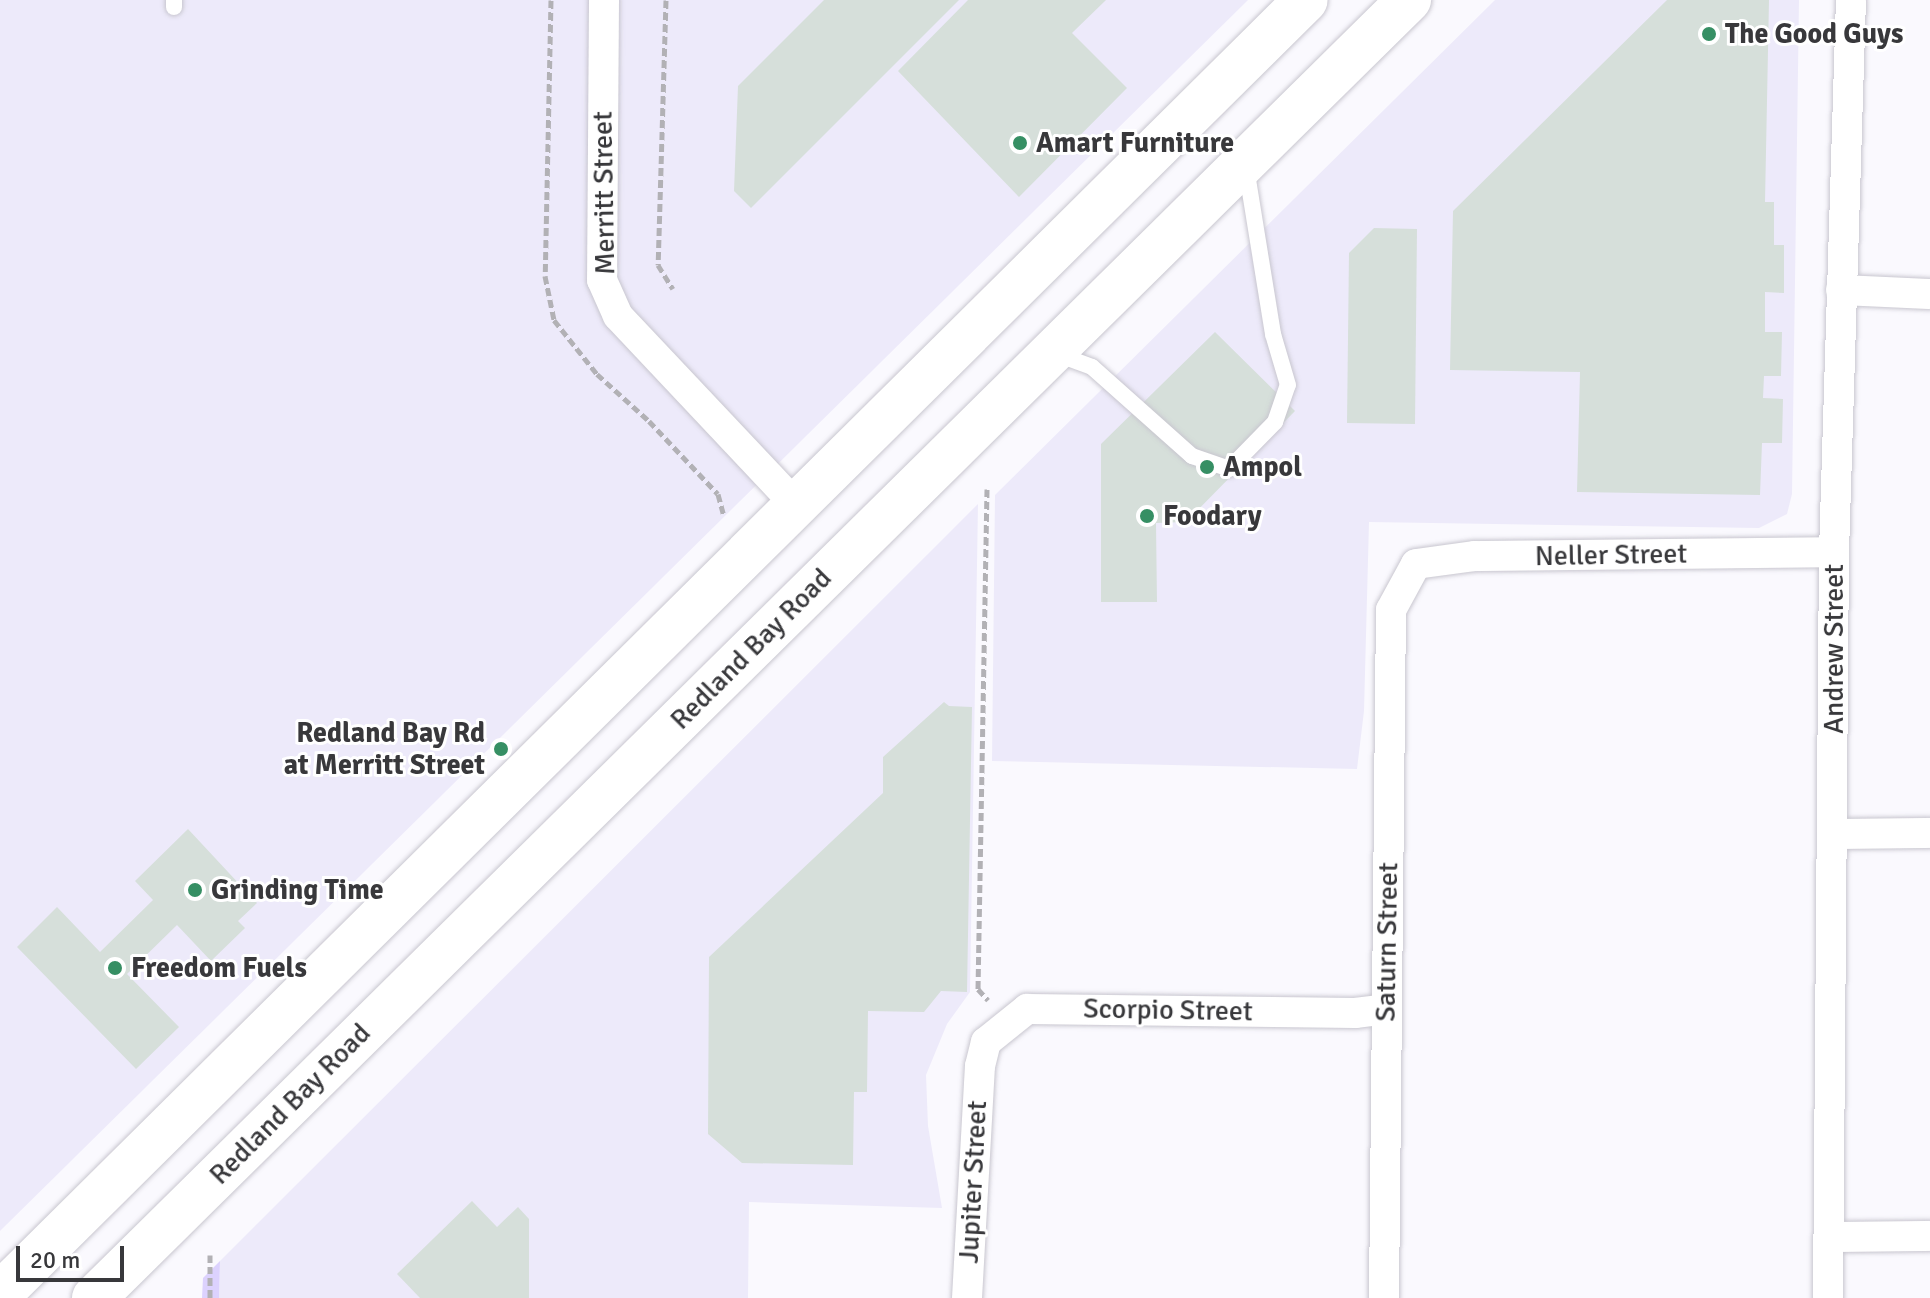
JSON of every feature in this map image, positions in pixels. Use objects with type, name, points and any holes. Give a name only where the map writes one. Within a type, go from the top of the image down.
[{"type":"main road","points":[[0,1294],[1306,0]]},
{"type":"main road","name":"Redland Bay Road","points":[[94,1298],[1409,0]]},
{"type":"street","name":"Merritt Street","points":[[604,0],[602,280],[618,316],[796,505]]},
{"type":"street","name":"Andrew Street","points":[[1828,1298],[1834,552],[1851,0]]},
{"type":"street","points":[[1841,290],[1930,294]]},
{"type":"street","name":"Neller Street","points":[[1402,590],[1416,564],[1475,556],[1834,552]]},
{"type":"street","name":"Saturn Street","points":[[1384,1298],[1391,610],[1402,590]]},
{"type":"street","points":[[1832,834],[1930,833]]},
{"type":"street","name":"Scorpio Street","points":[[980,1066],[986,1042],[1027,1009],[1355,1013],[1387,1009]]},
{"type":"street","name":"Jupiter Street","points":[[967,1298],[980,1066]]},
{"type":"street","points":[[1829,1237],[1930,1236]]},
{"type":"lane","points":[[1052,352],[1092,367],[1192,456],[1229,469],[1275,422],[1288,385],[1273,334],[1245,162]]},
{"type":"path","points":[[666,0],[658,265],[673,289]]},
{"type":"path","points":[[987,489],[978,989],[1009,1023]]},
{"type":"path","points":[[210,1255],[210,1298]]},
{"type":"shaded area","points":[[0,0],[1248,0],[0,1231]]},
{"type":"shaded area","points":[[1495,0],[1799,0],[1792,494],[1787,514],[1759,528],[1369,522],[1364,711],[1357,769],[992,761],[995,495]]},
{"type":"shaded area","points":[[978,504],[970,992],[947,1024],[926,1075],[928,1126],[942,1208],[749,1202],[748,1298],[219,1298],[220,1261]]},
{"type":"shaded area","points":[[220,1261],[219,1298],[202,1298],[203,1278]]},
{"type":"building","points":[[824,0],[959,0],[751,208],[734,191],[738,86]]},
{"type":"building","name":"Amart Furniture","points":[[968,0],[1106,0],[1072,33],[1127,88],[1019,197],[898,71]]},
{"type":"building","points":[[1667,0],[1769,0],[1765,202],[1774,202],[1774,245],[1784,245],[1784,293],[1765,292],[1765,332],[1782,332],[1781,376],[1764,376],[1763,398],[1783,399],[1782,443],[1762,443],[1760,495],[1577,492],[1580,372],[1450,370],[1453,211]]},
{"type":"building","points":[[1374,228],[1417,229],[1415,424],[1347,423],[1349,253]]},
{"type":"building","points":[[1215,332],[1295,411],[1186,522],[1156,523],[1157,602],[1101,602],[1101,444]]},
{"type":"building","points":[[944,702],[949,706],[972,707],[967,992],[941,991],[924,1012],[868,1011],[867,1092],[854,1092],[853,1165],[742,1163],[708,1134],[709,957],[883,793],[883,757]]},
{"type":"building","points":[[188,829],[257,903],[238,921],[245,928],[211,961],[177,925],[127,974],[179,1027],[136,1069],[17,947],[57,907],[100,952],[153,900],[135,881]]},
{"type":"building","points":[[472,1201],[497,1227],[518,1207],[529,1219],[529,1298],[420,1298],[397,1274]]},
{"type":"place","name":"The Good Guys","points":[[1709,34]]},
{"type":"place","name":"Amart Furniture","points":[[1020,143]]},
{"type":"place","name":"Ampol","points":[[1207,467]]},
{"type":"place","name":"Foodary","points":[[1147,516]]},
{"type":"place","name":"Redland Bay Rd at Merritt Street","points":[[501,749]]},
{"type":"place","name":"Grinding Time","points":[[195,890]]},
{"type":"place","name":"Freedom Fuels","points":[[115,968]]}]
